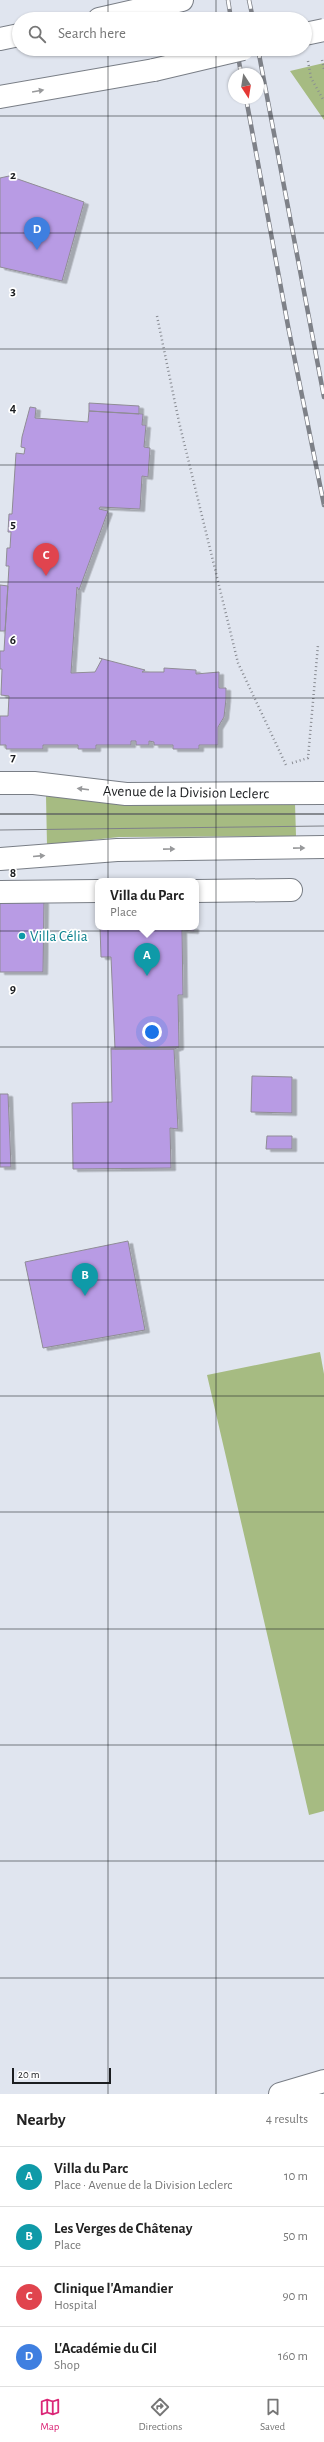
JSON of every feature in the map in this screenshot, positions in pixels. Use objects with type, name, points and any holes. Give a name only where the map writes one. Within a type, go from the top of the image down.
[{"type":"main road","points":[[134,12],[182,0]]},
{"type":"main road","points":[[312,33],[324,30]]},
{"type":"main road","points":[[0,39],[12,36]]},
{"type":"main road","points":[[0,97],[154,70],[213,56]]},
{"type":"main road","name":"Avenue de la Division Leclerc","points":[[0,783],[34,783],[126,794],[318,793]]},
{"type":"main road","points":[[0,859],[117,850],[323,847]]},
{"type":"main road","points":[[199,890],[291,890]]},
{"type":"main road","points":[[0,892],[95,892]]},
{"type":"main road","points":[[280,2094],[324,2081]]},
{"type":"path","points":[[311,78],[324,101]]},
{"type":"path","points":[[157,316],[179,422],[238,663],[285,760],[286,766],[308,758],[318,645]]},
{"type":"green space","points":[[324,63],[324,120],[290,71]]},
{"type":"green space","points":[[46,796],[118,804],[295,803],[296,836],[119,837],[47,845]]},
{"type":"green space","points":[[320,1352],[324,1374],[324,1811],[309,1815],[207,1375]]},
{"type":"building","points":[[9,176],[84,202],[62,281],[0,267],[0,178]]},
{"type":"building","points":[[89,403],[139,406],[139,414],[89,411]]},
{"type":"building","points":[[30,407],[36,408],[35,418],[88,422],[89,411],[143,414],[142,425],[146,425],[144,447],[150,448],[148,477],[142,476],[140,509],[100,507],[99,509],[108,511],[79,590],[77,587],[71,673],[95,672],[102,659],[99,658],[145,670],[142,672],[164,672],[164,668],[196,670],[196,674],[219,672],[219,688],[226,688],[226,699],[224,717],[218,727],[218,745],[199,745],[199,749],[173,749],[173,745],[154,745],[154,742],[149,741],[149,745],[136,745],[136,741],[131,741],[131,745],[96,745],[96,749],[78,749],[78,745],[43,745],[43,749],[6,749],[6,745],[0,745],[0,716],[8,716],[9,696],[1,695],[2,669],[0,669],[0,651],[4,651],[9,566],[6,566],[7,548],[10,548],[11,532],[8,532],[9,514],[12,514],[16,453],[24,454],[25,448],[21,447],[22,437]]},
{"type":"building","points":[[0,585],[8,586],[5,631],[0,631]]},
{"type":"building","name":"Villa Célia","points":[[0,901],[44,901],[43,972],[0,972]]},
{"type":"building","points":[[100,930],[182,930],[183,995],[178,995],[179,1047],[115,1049],[111,957],[101,957]]},
{"type":"building","points":[[179,1047],[174,1049],[111,1049],[111,1048]]},
{"type":"building","points":[[111,1049],[174,1049],[178,1129],[170,1128],[171,1168],[73,1169],[72,1103],[112,1102]]},
{"type":"building","points":[[252,1076],[292,1077],[292,1113],[251,1112]]},
{"type":"building","points":[[0,1094],[8,1094],[11,1167],[0,1167]]},
{"type":"building","points":[[267,1136],[292,1136],[292,1149],[266,1149]]},
{"type":"building","points":[[128,1241],[145,1330],[43,1348],[25,1262]]},
{"type":"tram line","points":[[0,814],[324,814]]},
{"type":"tram line","points":[[0,830],[324,826]]},
{"type":"railway","points":[[228,0],[230,12]]},
{"type":"railway","points":[[249,0],[252,12]]},
{"type":"railway","points":[[238,56],[240,68]]},
{"type":"railway","points":[[259,56],[324,397]]},
{"type":"railway","points":[[247,104],[288,326],[324,505]]},
{"type":"place","name":"L'Académie du Cil","points":[[37,250]]},
{"type":"place","name":"Clinique l'Amandier","points":[[46,576]]},
{"type":"place","name":"Villa Célia","points":[[22,936]]},
{"type":"place","name":"Villa du Parc","points":[[147,976]]},
{"type":"place","name":"Les Verges de Châtenay","points":[[85,1296]]}]
